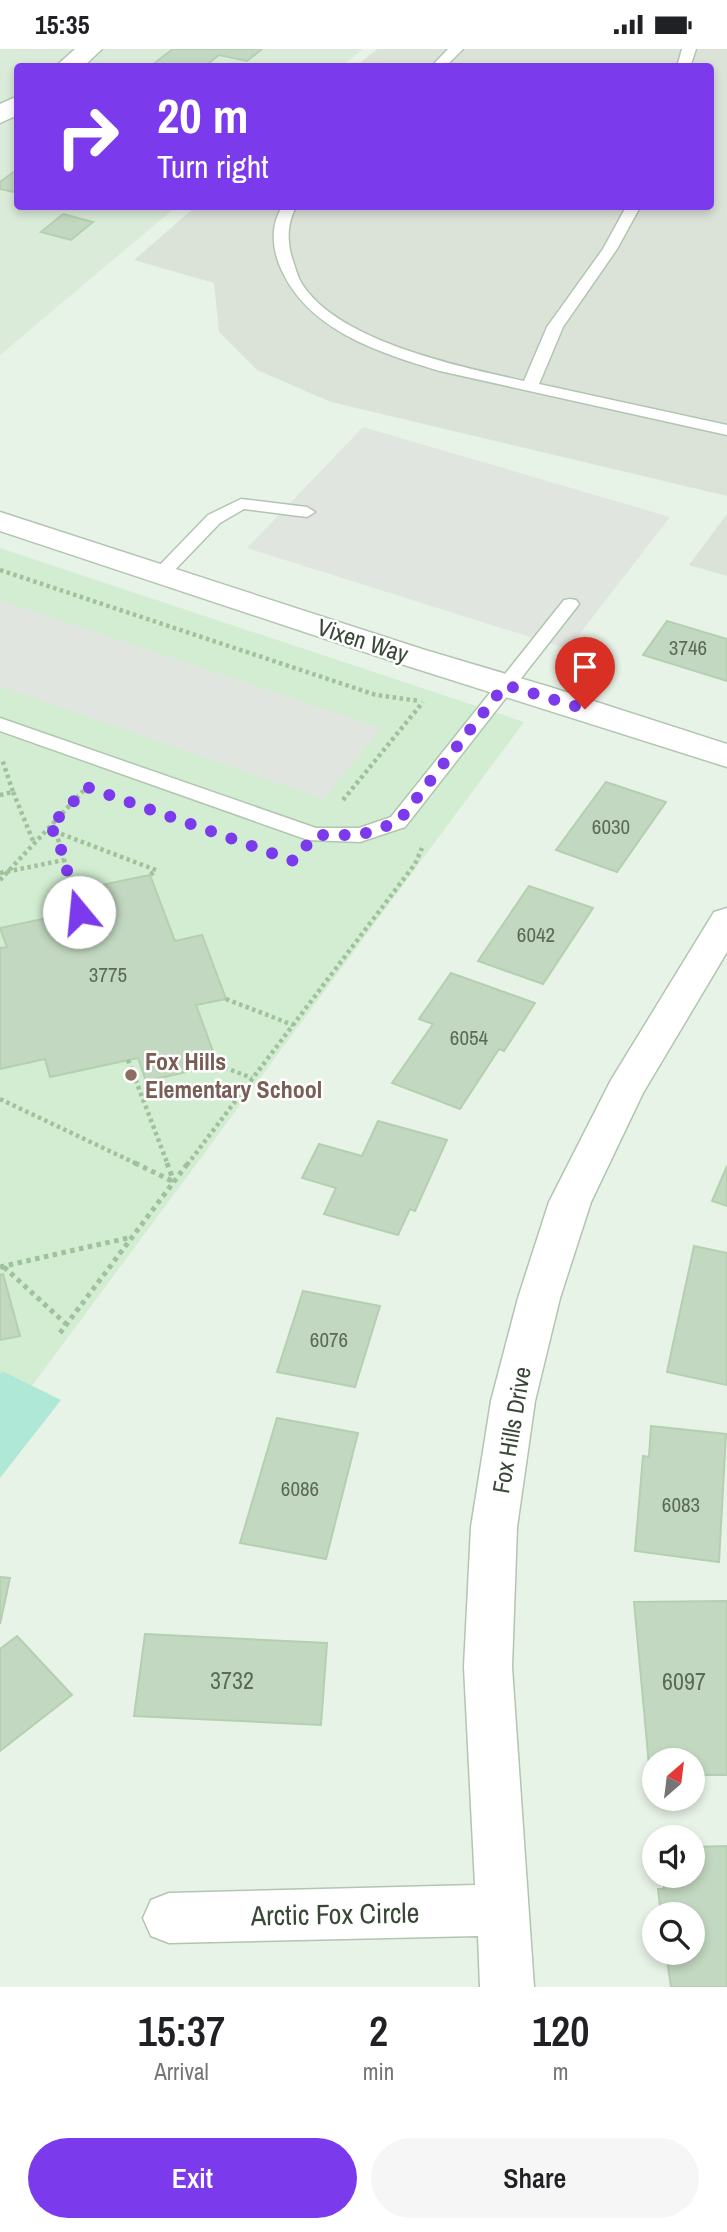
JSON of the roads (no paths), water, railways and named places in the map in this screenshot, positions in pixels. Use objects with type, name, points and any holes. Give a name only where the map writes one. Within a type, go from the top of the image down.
[{"type":"street","points":[[72,63],[90,49]]},
{"type":"street","name":"Vixen Way","points":[[0,521],[727,756]]},
{"type":"street","name":"Fox Hills Drive","points":[[507,1987],[488,1667],[494,1527],[513,1401],[539,1298],[570,1202],[625,1090],[727,921]]},
{"type":"street","name":"Arctic Fox Circle","points":[[169,1918],[501,1910]]},
{"type":"lane","points":[[441,63],[456,49]]},
{"type":"lane","points":[[288,210],[279,233],[285,270],[316,309],[353,333],[398,354],[727,430]]},
{"type":"lane","points":[[530,386],[555,327],[610,249],[631,210]]},
{"type":"lane","points":[[161,574],[214,519],[241,504],[307,512]]},
{"type":"lane","points":[[0,724],[315,835],[360,835],[398,822],[570,604]]},
{"type":"place","name":"Fox Hills Elementary School","points":[[131,1075]]}]
